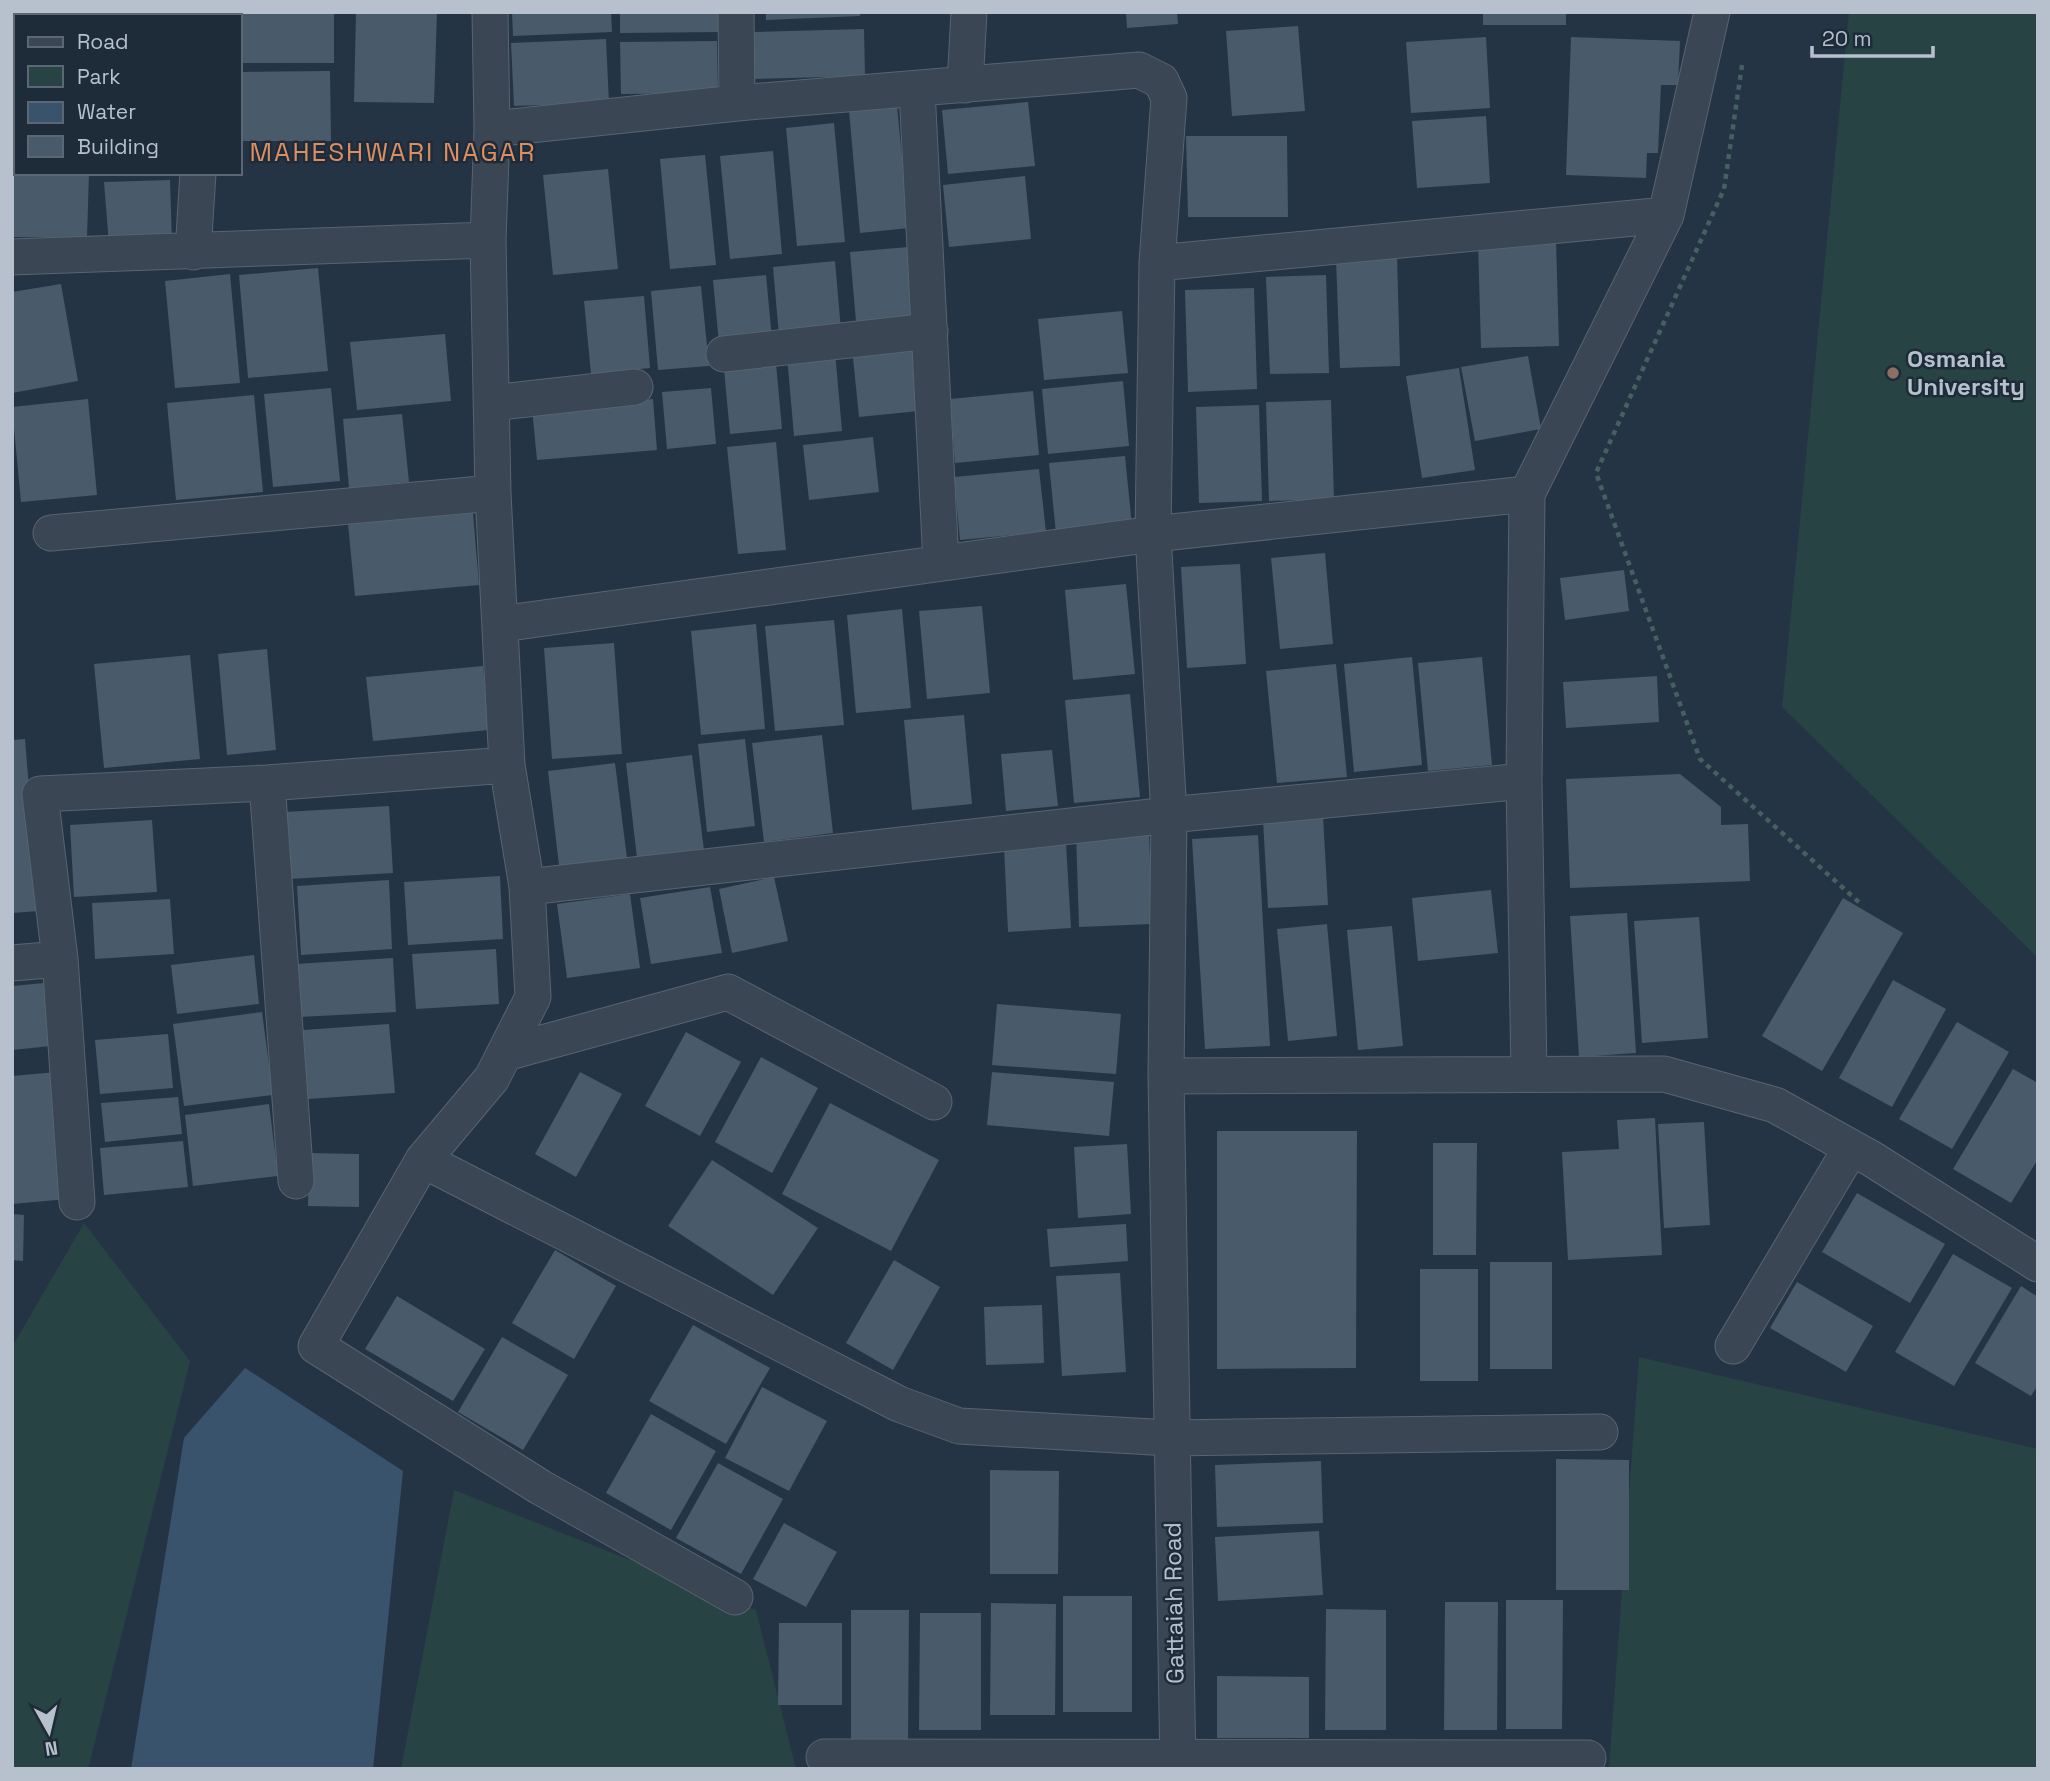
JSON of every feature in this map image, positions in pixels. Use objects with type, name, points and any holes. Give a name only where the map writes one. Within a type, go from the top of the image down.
[{"type":"street","points":[[490,12],[492,129],[488,240],[493,493],[507,765],[527,887],[533,997],[492,1078],[424,1160],[316,1346],[540,1486],[735,1597]]},
{"type":"street","points":[[736,12],[737,103]]},
{"type":"street","points":[[965,85],[969,12]]},
{"type":"street","points":[[1529,1073],[1524,781],[1527,494],[1667,215],[1712,12]]},
{"type":"street","name":"Gattaiah Road","points":[[492,129],[737,103],[1139,71],[1161,82],[1169,98],[1157,263],[1153,534],[1169,815],[1167,1076],[1170,1438],[1178,1763]]},
{"type":"street","points":[[917,90],[941,563]]},
{"type":"street","points":[[194,252],[198,175]]},
{"type":"street","points":[[1157,263],[1667,215]]},
{"type":"street","points":[[12,257],[488,240]]},
{"type":"street","points":[[724,354],[930,331]]},
{"type":"street","points":[[492,403],[635,387]]},
{"type":"street","points":[[51,533],[493,493]]},
{"type":"street","points":[[501,624],[1153,534],[1527,494]]},
{"type":"street","points":[[77,1202],[60,959],[40,794],[267,783],[507,765]]},
{"type":"street","points":[[527,887],[1169,815],[1524,781]]},
{"type":"street","points":[[267,783],[296,1181]]},
{"type":"street","points":[[12,963],[60,959]]},
{"type":"street","points":[[506,1053],[728,992],[934,1102]]},
{"type":"street","points":[[1167,1076],[1664,1074],[1775,1105],[1851,1148],[2038,1264]]},
{"type":"street","points":[[1733,1346],[1851,1148]]},
{"type":"street","points":[[424,1160],[899,1405],[959,1426],[1170,1438],[1600,1432]]},
{"type":"street","points":[[824,1757],[1178,1763],[1588,1758]]},
{"type":"path","points":[[1744,53],[1724,189],[1596,473],[1700,759],[1862,905]]},
{"type":"green space","name":"Osmania University","points":[[1849,12],[2038,12],[2038,958],[1782,707]]},
{"type":"green space","points":[[84,1223],[190,1361],[88,1769],[12,1769],[12,1347]]},
{"type":"green space","points":[[1639,1357],[2038,1449],[2038,1769],[1609,1769]]},
{"type":"green space","points":[[454,1490],[756,1610],[796,1769],[401,1769]]},
{"type":"water","points":[[245,1368],[403,1471],[373,1769],[131,1769],[184,1438]]},
{"type":"building","points":[[12,12],[55,12],[14,14],[12,73]]},
{"type":"building","points":[[95,12],[192,12],[192,14]]},
{"type":"building","points":[[334,12],[334,63],[242,63],[242,14],[232,14]]},
{"type":"building","points":[[356,12],[437,12],[434,103],[354,102]]},
{"type":"building","points":[[512,12],[611,12],[612,32],[513,36]]},
{"type":"building","points":[[620,12],[723,12],[723,32],[620,33]]},
{"type":"building","points":[[766,12],[860,12],[860,16],[766,20]]},
{"type":"building","points":[[1126,12],[1177,12],[1178,24],[1127,28]]},
{"type":"building","points":[[1483,12],[1566,12],[1566,25],[1483,25]]},
{"type":"building","points":[[1298,26],[1305,111],[1232,116],[1226,31]]},
{"type":"building","points":[[864,29],[865,76],[753,79],[752,32]]},
{"type":"building","points":[[1486,37],[1490,108],[1411,113],[1406,42]]},
{"type":"building","points":[[1571,37],[1680,41],[1678,85],[1661,85],[1658,153],[1647,153],[1646,178],[1566,175]]},
{"type":"building","points":[[606,39],[609,103],[514,106],[511,43]]},
{"type":"building","points":[[717,41],[718,93],[621,94],[620,42]]},
{"type":"building","points":[[330,71],[331,141],[242,141],[242,72]]},
{"type":"building","points":[[12,81],[14,81],[14,161]]},
{"type":"building","points":[[1028,102],[1035,166],[948,174],[942,110]]},
{"type":"building","points":[[897,106],[909,228],[860,233],[849,111]]},
{"type":"building","points":[[1486,116],[1490,183],[1417,188],[1412,121]]},
{"type":"building","points":[[834,123],[845,242],[797,246],[786,128]]},
{"type":"building","points":[[1186,136],[1287,136],[1288,217],[1188,217]]},
{"type":"building","points":[[773,151],[782,254],[730,259],[720,156]]},
{"type":"building","points":[[705,155],[716,265],[670,269],[660,159]]},
{"type":"building","points":[[12,168],[14,175],[89,175],[87,238],[12,237]]},
{"type":"building","points":[[608,169],[618,269],[553,275],[543,175]]},
{"type":"building","points":[[1025,176],[1031,239],[949,247],[943,185]]},
{"type":"building","points":[[170,180],[172,243],[109,245],[104,182]]},
{"type":"building","points":[[1556,240],[1559,346],[1481,348],[1478,242]]},
{"type":"building","points":[[908,247],[914,317],[856,322],[850,252]]},
{"type":"building","points":[[1397,256],[1400,366],[1340,368],[1336,259]]},
{"type":"building","points":[[835,261],[841,330],[779,336],[773,267]]},
{"type":"building","points":[[318,268],[328,371],[248,378],[239,275]]},
{"type":"building","points":[[230,274],[240,383],[175,388],[165,281]]},
{"type":"building","points":[[766,275],[772,339],[719,344],[713,280]]},
{"type":"building","points":[[1326,275],[1329,373],[1270,374],[1266,277]]},
{"type":"building","points":[[61,284],[78,381],[12,393],[12,292]]},
{"type":"building","points":[[701,286],[709,366],[658,370],[651,291]]},
{"type":"building","points":[[1254,288],[1257,389],[1188,392],[1185,290]]},
{"type":"building","points":[[644,296],[650,368],[591,374],[584,301]]},
{"type":"building","points":[[1122,311],[1128,373],[1044,380],[1038,319]]},
{"type":"building","points":[[445,334],[451,401],[357,410],[350,342]]},
{"type":"building","points":[[913,342],[919,411],[859,417],[852,348]]},
{"type":"building","points":[[835,351],[842,431],[794,436],[787,356]]},
{"type":"building","points":[[1528,356],[1541,429],[1475,441],[1461,367]]},
{"type":"building","points":[[776,364],[782,429],[730,434],[724,369]]},
{"type":"building","points":[[1459,368],[1475,470],[1422,478],[1406,376]]},
{"type":"building","points":[[1123,381],[1129,446],[1048,454],[1042,389]]},
{"type":"building","points":[[331,388],[340,481],[273,487],[264,394]]},
{"type":"building","points":[[711,388],[716,444],[667,449],[662,392]]},
{"type":"building","points":[[1033,391],[1039,455],[955,463],[950,399]]},
{"type":"building","points":[[254,395],[263,492],[176,500],[167,403]]},
{"type":"building","points":[[88,399],[97,495],[21,502],[12,407]]},
{"type":"building","points":[[653,399],[657,450],[537,460],[532,409]]},
{"type":"building","points":[[1331,400],[1334,499],[1269,501],[1266,402]]},
{"type":"building","points":[[1259,405],[1262,501],[1199,503],[1196,407]]},
{"type":"building","points":[[402,414],[409,482],[349,488],[343,419]]},
{"type":"building","points":[[873,437],[879,492],[809,500],[803,445]]},
{"type":"building","points":[[776,442],[786,550],[738,554],[727,447]]},
{"type":"building","points":[[1125,456],[1132,526],[1056,534],[1049,463]]},
{"type":"building","points":[[1039,469],[1046,532],[960,540],[954,477]]},
{"type":"building","points":[[473,513],[479,585],[355,596],[348,524]]},
{"type":"building","points":[[1325,553],[1333,644],[1280,649],[1271,558]]},
{"type":"building","points":[[1240,564],[1246,664],[1187,668],[1181,567]]},
{"type":"building","points":[[1624,570],[1629,611],[1565,620],[1560,578]]},
{"type":"building","points":[[1126,584],[1135,674],[1073,680],[1065,590]]},
{"type":"building","points":[[982,606],[990,693],[927,699],[919,611]]},
{"type":"building","points":[[902,609],[911,708],[856,713],[847,615]]},
{"type":"building","points":[[834,620],[844,725],[775,731],[765,626]]},
{"type":"building","points":[[756,624],[765,729],[701,735],[691,631]]},
{"type":"building","points":[[614,643],[622,754],[552,759],[544,648]]},
{"type":"building","points":[[267,649],[276,750],[227,755],[218,654]]},
{"type":"building","points":[[190,655],[200,759],[104,768],[94,664]]},
{"type":"building","points":[[1412,657],[1422,765],[1354,772],[1344,664]]},
{"type":"building","points":[[1482,657],[1492,765],[1428,771],[1418,663]]},
{"type":"building","points":[[1336,664],[1347,777],[1277,783],[1266,671]]},
{"type":"building","points":[[483,666],[489,730],[373,741],[366,677]]},
{"type":"building","points":[[1657,676],[1659,722],[1566,728],[1563,682]]},
{"type":"building","points":[[1130,694],[1140,797],[1074,803],[1065,700]]},
{"type":"building","points":[[964,715],[972,804],[912,810],[904,720]]},
{"type":"building","points":[[822,735],[833,833],[764,842],[752,743]]},
{"type":"building","points":[[25,739],[39,911],[12,913],[12,740]]},
{"type":"building","points":[[745,739],[755,826],[707,832],[698,744]]},
{"type":"building","points":[[1052,750],[1058,806],[1006,811],[1001,754]]},
{"type":"building","points":[[692,755],[704,850],[637,858],[626,763]]},
{"type":"building","points":[[615,763],[628,866],[560,874],[548,771]]},
{"type":"building","points":[[1680,774],[1721,807],[1721,825],[1748,824],[1750,881],[1570,888],[1566,779]]},
{"type":"building","points":[[389,806],[393,873],[289,879],[285,812]]},
{"type":"building","points":[[1323,816],[1328,905],[1268,908],[1263,820]]},
{"type":"building","points":[[152,820],[157,892],[74,897],[70,825]]},
{"type":"building","points":[[1149,830],[1152,924],[1079,927],[1076,833]]},
{"type":"building","points":[[1258,835],[1270,1046],[1205,1049],[1192,839]]},
{"type":"building","points":[[1066,844],[1071,928],[1008,932],[1004,847]]},
{"type":"building","points":[[500,876],[503,939],[408,945],[404,882]]},
{"type":"building","points":[[774,877],[788,941],[732,953],[719,889]]},
{"type":"building","points":[[389,880],[392,949],[301,955],[297,886]]},
{"type":"building","points":[[710,887],[722,953],[651,964],[640,898]]},
{"type":"building","points":[[1491,890],[1498,953],[1418,961],[1412,898]]},
{"type":"building","points":[[630,894],[640,968],[567,978],[557,904]]},
{"type":"building","points":[[1843,898],[1903,933],[1822,1071],[1762,1036]]},
{"type":"building","points":[[170,899],[174,954],[95,959],[92,903]]},
{"type":"building","points":[[1627,913],[1636,1053],[1579,1057],[1570,916]]},
{"type":"building","points":[[1699,917],[1708,1038],[1642,1043],[1634,921]]},
{"type":"building","points":[[1327,924],[1337,1036],[1288,1041],[1277,929]]},
{"type":"building","points":[[1392,926],[1403,1046],[1358,1050],[1347,930]]},
{"type":"building","points":[[496,949],[499,1004],[416,1009],[412,954]]},
{"type":"building","points":[[254,955],[259,1004],[177,1014],[171,965]]},
{"type":"building","points":[[393,958],[396,1012],[299,1017],[295,964]]},
{"type":"building","points":[[1893,980],[1946,1009],[1892,1107],[1839,1078]]},
{"type":"building","points":[[55,982],[61,1045],[12,1050],[12,986]]},
{"type":"building","points":[[997,1004],[1121,1014],[1116,1074],[992,1065]]},
{"type":"building","points":[[262,1012],[273,1095],[184,1106],[173,1024]]},
{"type":"building","points":[[1957,1022],[2009,1052],[1952,1149],[1899,1119]]},
{"type":"building","points":[[389,1024],[395,1093],[308,1099],[303,1030]]},
{"type":"building","points":[[686,1032],[741,1062],[700,1136],[645,1106]]},
{"type":"building","points":[[168,1034],[173,1088],[100,1094],[95,1040]]},
{"type":"building","points":[[761,1057],[818,1088],[772,1173],[715,1142]]},
{"type":"building","points":[[2013,1069],[2038,1083],[2038,1159],[2011,1203],[1953,1169]]},
{"type":"building","points":[[57,1072],[68,1199],[12,1204],[12,1076]]},
{"type":"building","points":[[580,1072],[622,1094],[576,1177],[535,1154]]},
{"type":"building","points":[[992,1072],[1114,1082],[1109,1136],[987,1125]]},
{"type":"building","points":[[178,1097],[182,1134],[105,1142],[101,1103]]},
{"type":"building","points":[[830,1103],[939,1160],[891,1251],[782,1194]]},
{"type":"building","points":[[269,1104],[278,1176],[193,1186],[185,1115]]},
{"type":"building","points":[[1655,1118],[1662,1255],[1568,1260],[1562,1152],[1619,1149],[1617,1120]]},
{"type":"building","points":[[1704,1122],[1710,1225],[1664,1228],[1658,1124]]},
{"type":"building","points":[[1217,1131],[1357,1131],[1356,1368],[1217,1369]]},
{"type":"building","points":[[183,1141],[188,1187],[104,1195],[100,1148]]},
{"type":"building","points":[[1433,1143],[1477,1143],[1476,1255],[1433,1255]]},
{"type":"building","points":[[1127,1144],[1131,1214],[1078,1218],[1074,1147]]},
{"type":"building","points":[[309,1153],[359,1154],[359,1207],[308,1206]]},
{"type":"building","points":[[712,1160],[818,1228],[773,1295],[668,1226]]},
{"type":"building","points":[[1857,1193],[1945,1244],[1910,1303],[1822,1252]]},
{"type":"building","points":[[12,1214],[24,1215],[23,1261],[12,1260]]},
{"type":"building","points":[[1126,1224],[1128,1261],[1050,1267],[1047,1229]]},
{"type":"building","points":[[555,1250],[616,1286],[574,1359],[512,1323]]},
{"type":"building","points":[[1953,1254],[2012,1288],[1954,1386],[1895,1352]]},
{"type":"building","points":[[894,1260],[940,1287],[893,1370],[846,1343]]},
{"type":"building","points":[[1490,1262],[1552,1262],[1552,1369],[1490,1369]]},
{"type":"building","points":[[1420,1269],[1478,1269],[1478,1381],[1420,1381]]},
{"type":"building","points":[[1120,1273],[1126,1372],[1062,1376],[1056,1276]]},
{"type":"building","points":[[1797,1282],[1873,1326],[1846,1372],[1770,1328]]},
{"type":"building","points":[[2021,1286],[2038,1297],[2038,1385],[2031,1396],[1975,1363]]},
{"type":"building","points":[[397,1296],[485,1349],[453,1401],[365,1349]]},
{"type":"building","points":[[1042,1305],[1044,1363],[986,1365],[984,1307]]},
{"type":"building","points":[[693,1325],[770,1368],[726,1444],[649,1401]]},
{"type":"building","points":[[502,1337],[568,1375],[523,1450],[458,1412]]},
{"type":"building","points":[[762,1387],[827,1421],[789,1491],[725,1458]]},
{"type":"building","points":[[651,1414],[716,1451],[671,1530],[606,1493]]},
{"type":"building","points":[[1556,1459],[1629,1460],[1629,1590],[1556,1590]]},
{"type":"building","points":[[1321,1461],[1323,1523],[1217,1527],[1215,1465]]},
{"type":"building","points":[[718,1463],[783,1499],[741,1574],[676,1538]]},
{"type":"building","points":[[990,1470],[1059,1471],[1058,1574],[990,1574]]},
{"type":"building","points":[[784,1523],[837,1552],[806,1607],[753,1579]]},
{"type":"building","points":[[1319,1531],[1323,1595],[1218,1601],[1215,1537]]},
{"type":"building","points":[[1063,1596],[1132,1596],[1132,1712],[1063,1712]]},
{"type":"building","points":[[1506,1600],[1563,1600],[1562,1729],[1506,1729]]},
{"type":"building","points":[[1445,1602],[1498,1602],[1497,1730],[1444,1730]]},
{"type":"building","points":[[991,1603],[1056,1604],[1055,1715],[990,1715]]},
{"type":"building","points":[[1326,1609],[1386,1610],[1386,1730],[1325,1730]]},
{"type":"building","points":[[851,1610],[909,1610],[908,1745],[851,1745]]},
{"type":"building","points":[[920,1613],[981,1613],[981,1730],[919,1730]]},
{"type":"building","points":[[779,1623],[842,1623],[842,1705],[778,1705]]},
{"type":"building","points":[[1217,1676],[1309,1677],[1309,1738],[1217,1738]]},
{"type":"place","name":"Osmania University","points":[[1893,373]]},
{"type":"district","name":"MAHESHWARI NAGAR","points":[[393,152]]}]
